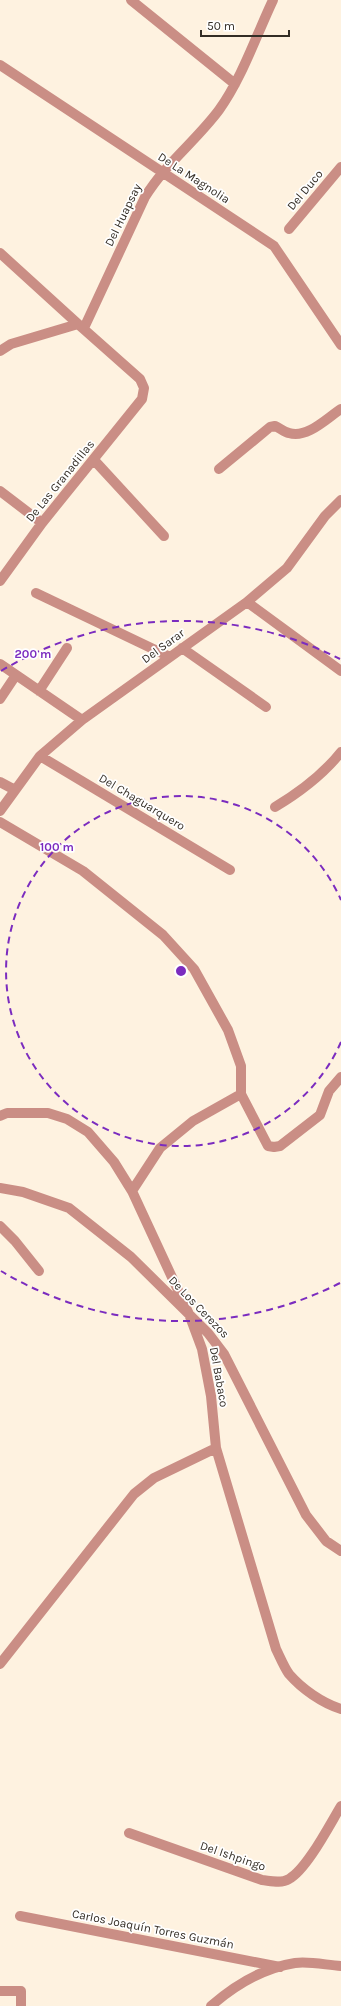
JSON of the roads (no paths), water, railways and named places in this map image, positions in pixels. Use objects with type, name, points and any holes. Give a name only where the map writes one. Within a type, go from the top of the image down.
[{"type":"street","points":[[131,0],[235,84]]},
{"type":"street","name":"Del Huapsay","points":[[81,326],[145,197],[163,172],[218,110],[235,84],[273,0]]},
{"type":"street","name":"De La Magnolia","points":[[0,65],[274,246],[341,345]]},
{"type":"street","name":"Del Duco","points":[[289,229],[341,167]]},
{"type":"street","points":[[0,253],[81,326]]},
{"type":"street","points":[[0,351],[11,344],[81,326]]},
{"type":"street","name":"De Las Granadillas","points":[[0,581],[42,523],[142,399],[144,388],[140,379],[81,326]]},
{"type":"street","points":[[219,469],[270,427],[275,426],[287,433],[297,435],[306,433],[341,408]]},
{"type":"street","points":[[94,460],[164,536]]},
{"type":"street","points":[[0,491],[42,523]]},
{"type":"street","name":"Del Sarar","points":[[0,811],[40,756],[82,720],[247,602],[287,568],[326,516],[341,500]]},
{"type":"street","points":[[36,593],[170,657]]},
{"type":"street","points":[[247,602],[341,671]]},
{"type":"street","points":[[39,691],[68,648]]},
{"type":"street","points":[[182,648],[266,707]]},
{"type":"street","points":[[0,664],[82,720]]},
{"type":"street","points":[[0,699],[16,675]]},
{"type":"street","points":[[275,807],[306,788],[332,763],[341,752]]},
{"type":"street","name":"Del Chaguarquero","points":[[40,756],[230,870]]},
{"type":"street","points":[[0,782],[15,790]]},
{"type":"street","points":[[0,822],[83,871],[148,923],[179,952],[194,969],[228,1030],[241,1066],[241,1094],[263,1140],[268,1146],[274,1147],[285,1143],[320,1115],[329,1091],[341,1077]]},
{"type":"street","points":[[132,1191],[160,1148],[193,1121],[241,1094]]},
{"type":"street","name":"Del Babaco","points":[[0,1116],[7,1113],[48,1113],[67,1119],[88,1132],[114,1162],[132,1191],[189,1314],[202,1348],[212,1396],[216,1448],[276,1649],[289,1673],[300,1684],[324,1702],[341,1709]]},
{"type":"street","name":"De Los Cerezos","points":[[0,1188],[23,1192],[69,1208],[131,1257],[218,1343],[306,1515],[326,1541],[341,1551]]},
{"type":"street","points":[[0,1226],[15,1241],[40,1271]]},
{"type":"street","points":[[0,1664],[134,1494],[154,1478],[216,1448]]},
{"type":"street","name":"Del Ishpingo","points":[[129,1833],[262,1880],[281,1882],[289,1879],[301,1869],[341,1806]]},
{"type":"street","name":"Carlos Joaquín Torres Guzmán","points":[[20,1916],[280,1967]]},
{"type":"street","points":[[211,2006],[226,1993],[252,1977],[280,1967],[296,1963],[341,1966]]},
{"type":"street","points":[[0,1991],[21,1992],[21,2006]]}]
